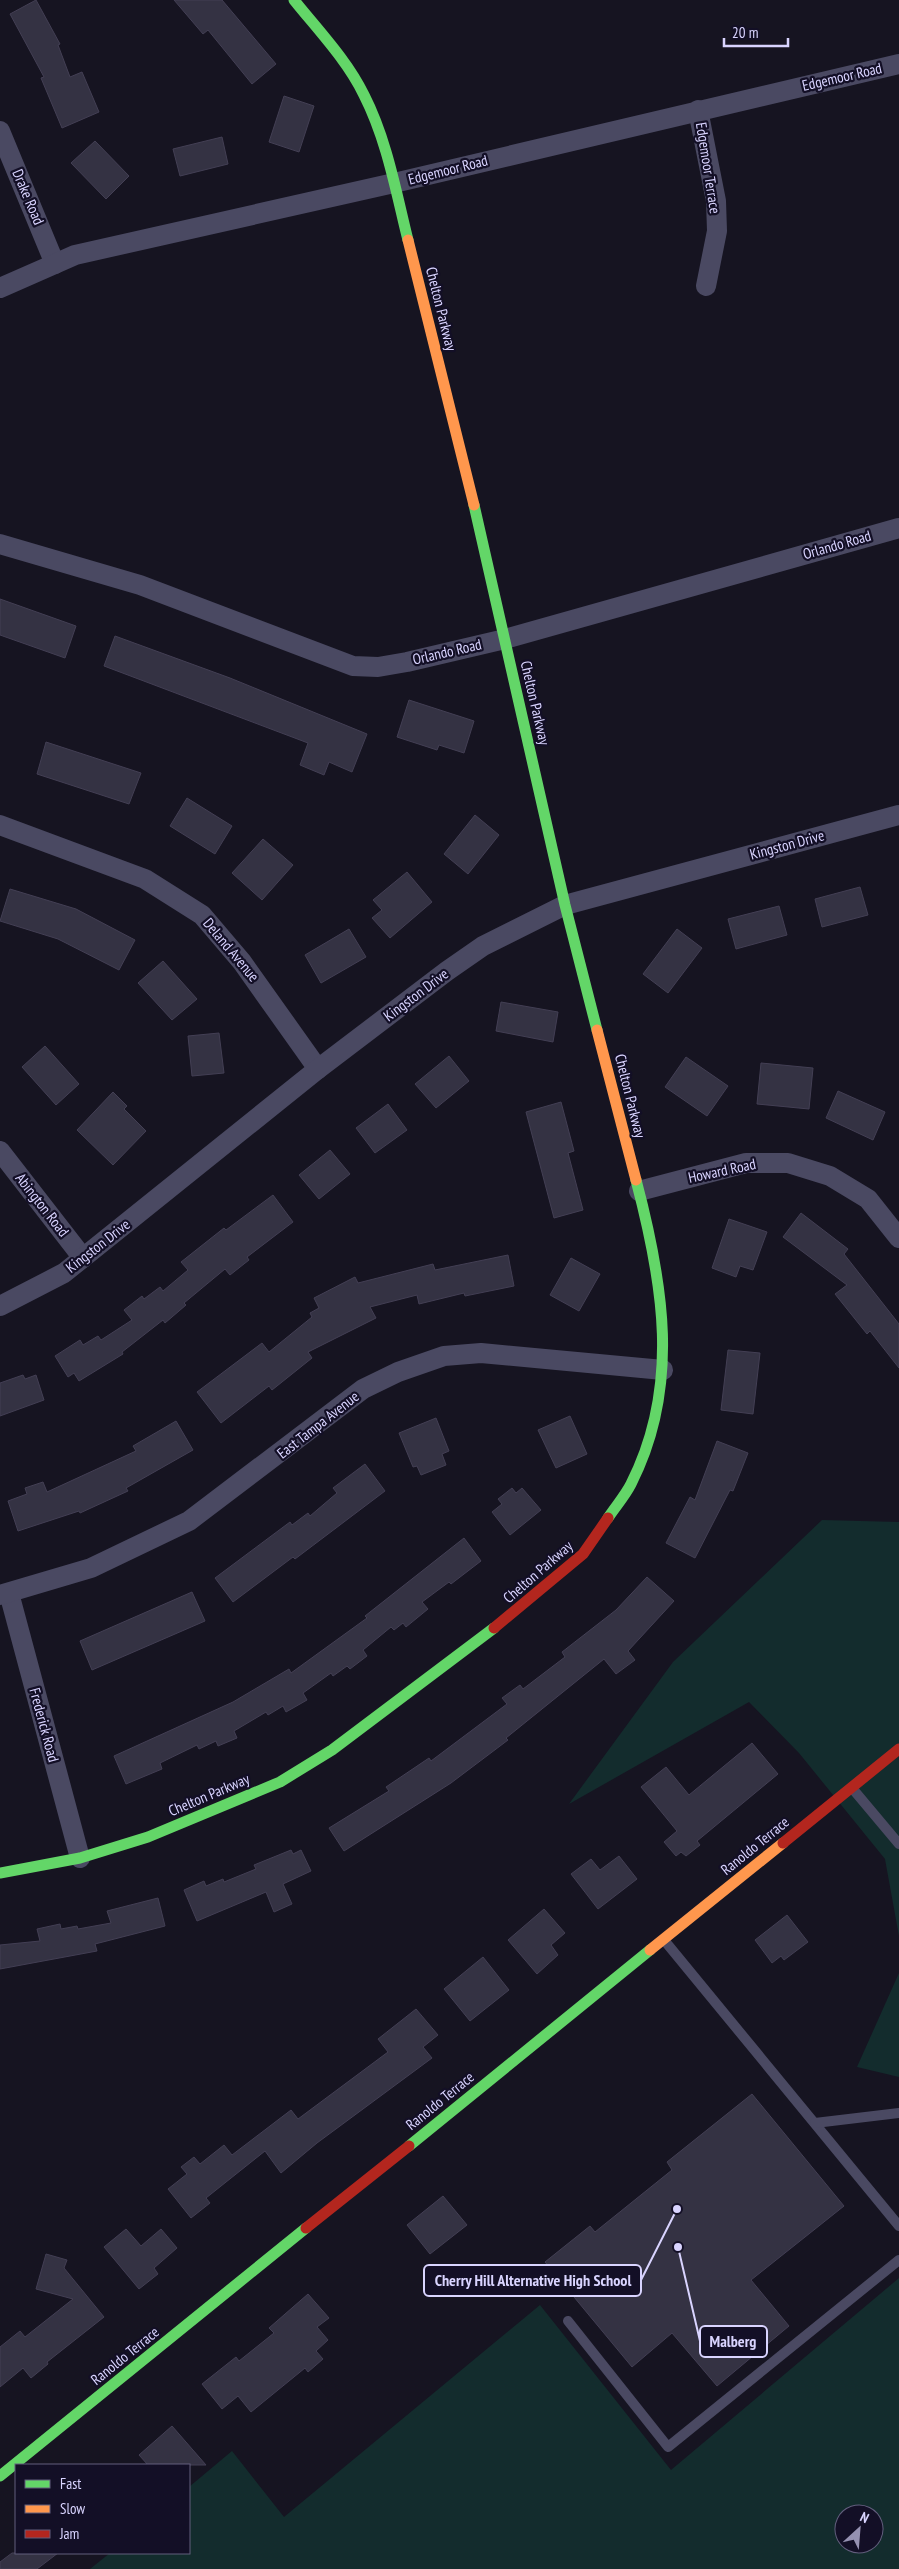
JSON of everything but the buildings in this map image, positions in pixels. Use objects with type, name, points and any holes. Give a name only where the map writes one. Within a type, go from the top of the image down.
[{"type":"street","name":"Chelton Parkway","points":[[0,1873],[80,1858],[148,1837],[280,1782],[332,1750],[510,1616],[583,1554],[631,1485],[647,1444],[663,1370],[662,1306],[639,1191],[565,905],[505,638],[384,145],[364,94],[335,50],[294,0]]},
{"type":"street","name":"Edgemoor Road","points":[[0,288],[75,255],[394,183],[899,64]]},
{"type":"street","name":"Edgemoor Terrace","points":[[698,110],[716,201],[717,231],[706,286]]},
{"type":"street","name":"Drake Road","points":[[0,131],[55,264]]},
{"type":"street","name":"Orlando Road","points":[[0,544],[140,585],[353,666],[378,667],[407,662],[505,638],[899,528]]},
{"type":"street","name":"Kingston Drive","points":[[0,1306],[64,1273],[318,1069],[483,946],[565,905],[899,815]]},
{"type":"street","name":"Deland Avenue","points":[[0,825],[145,879],[202,915],[242,962],[318,1069]]},
{"type":"street","name":"Abington Road","points":[[0,1151],[83,1258]]},
{"type":"street","name":"Howard Road","points":[[639,1191],[746,1163],[788,1163],[830,1176],[868,1199],[899,1238]]},
{"type":"street","name":"East Tampa Avenue","points":[[4,1594],[90,1568],[189,1521],[363,1390],[414,1366],[444,1356],[481,1352],[663,1370]]},
{"type":"street","name":"Frederick Road","points":[[4,1594],[80,1858]]},
{"type":"street","name":"Ranoldo Terrace","points":[[0,2476],[899,1749]]},
{"type":"lane","points":[[851,1787],[899,1844]]},
{"type":"lane","points":[[663,1939],[899,2226]]},
{"type":"lane","points":[[815,2124],[899,2113]]},
{"type":"lane","points":[[568,2321],[668,2447],[899,2260]]},
{"type":"green space","points":[[822,1520],[899,1522],[899,1936],[885,1859],[799,1753],[749,1702],[569,1804],[673,1662]]},
{"type":"green space","points":[[899,1973],[899,2077],[857,2067]]},
{"type":"green space","points":[[899,2278],[899,2569],[90,2569],[109,2554],[190,2554],[190,2486],[232,2451],[284,2517],[540,2305],[671,2470]]},
{"type":"traffic: fast","points":[[294,0],[341,57],[364,95],[385,148],[408,240]]},
{"type":"traffic: fast","points":[[474,505],[565,905],[597,1030]]},
{"type":"traffic: fast","points":[[608,1518],[629,1488],[647,1447],[657,1410],[662,1372],[662,1334],[654,1257],[636,1180]]},
{"type":"traffic: fast","points":[[0,1873],[80,1858],[148,1837],[280,1782],[332,1750],[494,1628]]},
{"type":"traffic: fast","points":[[409,2146],[650,1950]]},
{"type":"traffic: fast","points":[[0,2476],[306,2228]]},
{"type":"traffic: slow","points":[[408,240],[474,505]]},
{"type":"traffic: slow","points":[[597,1030],[636,1180]]},
{"type":"traffic: slow","points":[[650,1950],[783,1843]]},
{"type":"traffic: jam","points":[[494,1628],[583,1554],[608,1518]]},
{"type":"traffic: jam","points":[[783,1843],[899,1749]]},
{"type":"traffic: jam","points":[[306,2228],[409,2146]]},
{"type":"place","name":"Cherry Hill Alternative High School","points":[[677,2209]]},
{"type":"place","name":"Malberg","points":[[678,2247]]}]
